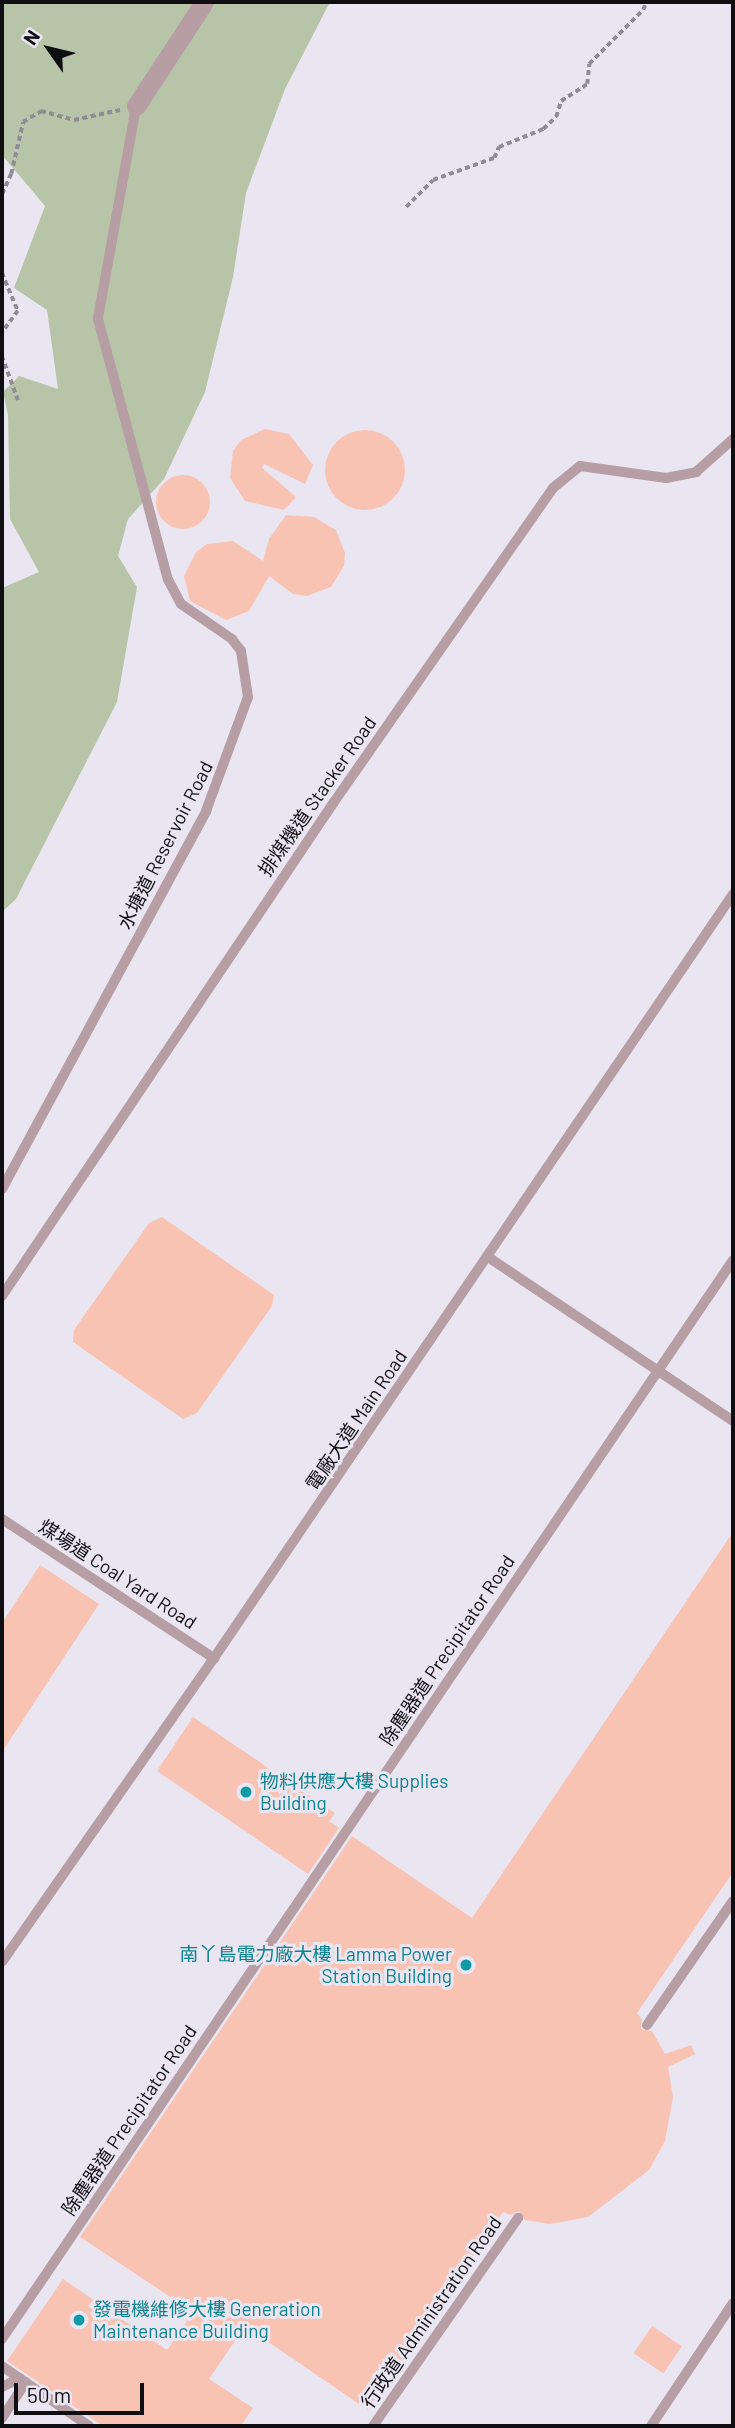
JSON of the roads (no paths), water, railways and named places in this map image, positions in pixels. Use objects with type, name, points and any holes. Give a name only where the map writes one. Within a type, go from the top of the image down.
[{"type":"street","points":[[136,106],[204,2]]},
{"type":"lane","name":"水塘道 Reservoir Road","points":[[2,1189],[206,811],[248,697],[241,651],[232,639],[181,604],[168,580],[150,524],[98,318],[136,106]]},
{"type":"lane","name":"排煤機道 Stacker Road","points":[[2,1296],[334,802],[553,488],[580,466],[666,478],[696,472],[733,439]]},
{"type":"lane","name":"電廠大道 Main Road","points":[[2,1962],[214,1658],[733,894]]},
{"type":"lane","points":[[488,1257],[733,1421]]},
{"type":"lane","name":"除塵器道 Precipitator Road","points":[[2,2339],[733,1260]]},
{"type":"lane","name":"煤場道 Coal Yard Road","points":[[2,1519],[214,1658]]},
{"type":"lane","points":[[648,2025],[733,1901]]},
{"type":"lane","name":"行政道 Administration Road","points":[[373,2426],[519,2218]]},
{"type":"lane","points":[[651,2426],[733,2303]]},
{"type":"lane","points":[[2,2366],[89,2426]]},
{"type":"lane","points":[[2,2387],[23,2380]]},
{"type":"lane","points":[[2,2418],[23,2380]]},
{"type":"place","name":"物料供應大樓 Supplies Building","points":[[246,1792]]},
{"type":"place","name":"南丫島電力廠大樓 Lamma Power Station Building","points":[[466,1965]]},
{"type":"place","name":"發電機維修大樓 Generation Maintenance Building","points":[[79,2320]]}]
